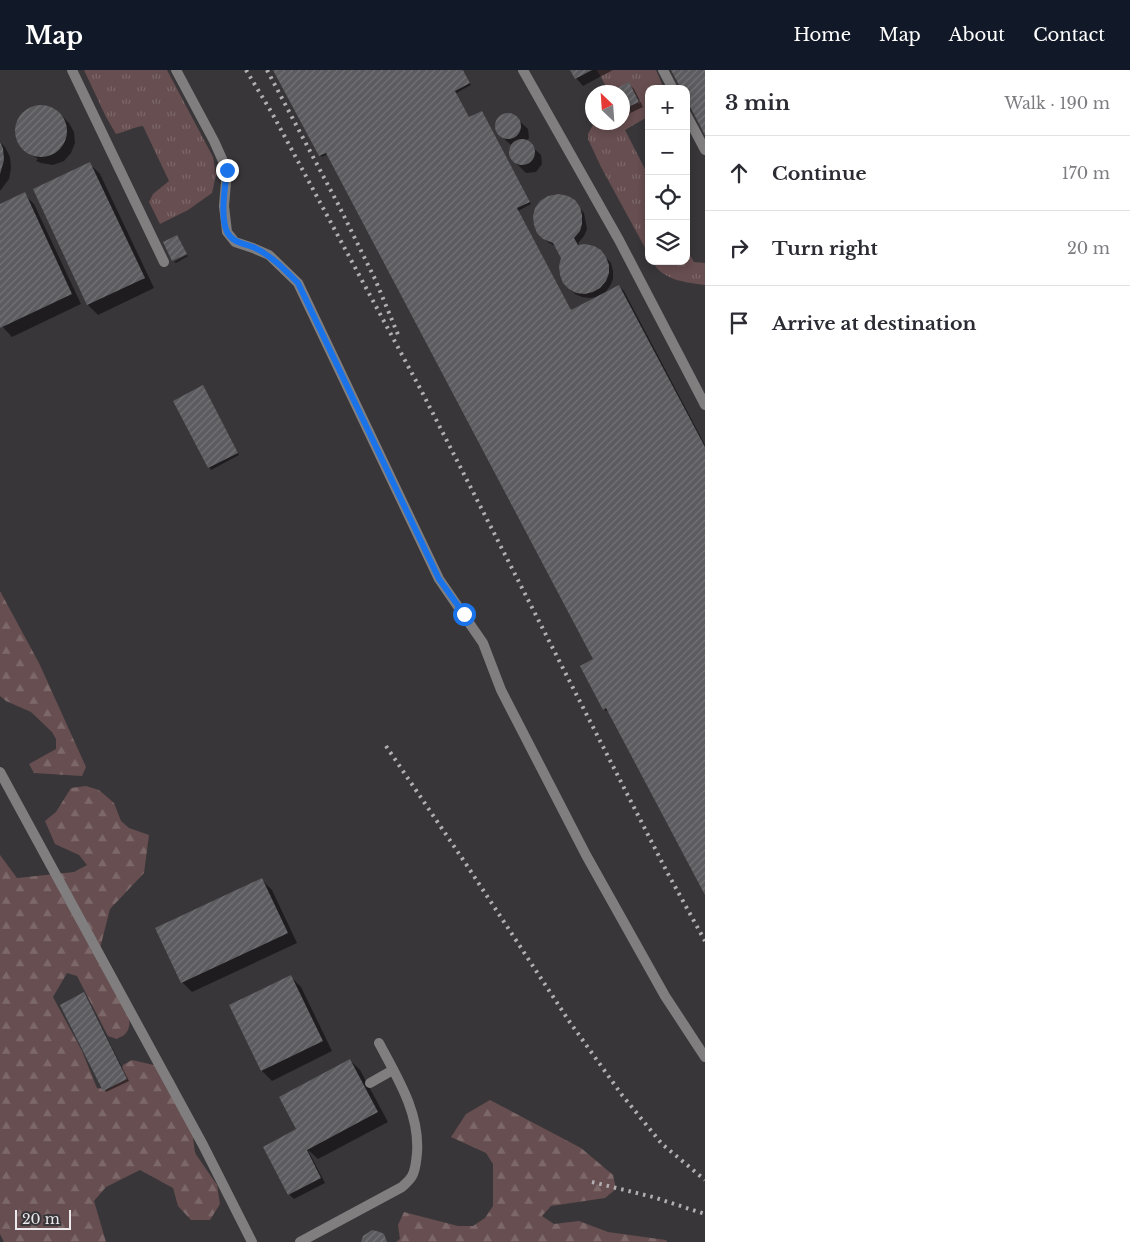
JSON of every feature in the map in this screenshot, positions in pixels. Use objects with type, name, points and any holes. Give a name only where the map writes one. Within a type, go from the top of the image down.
[{"type":"lane","points":[[72,70],[164,262]]},
{"type":"lane","points":[[176,70],[214,141],[227,170],[224,206],[227,232],[235,242],[269,256],[298,283],[439,579],[483,643],[501,690],[586,856],[664,996],[705,1057]]},
{"type":"lane","points":[[523,70],[619,240],[705,405]]},
{"type":"lane","points":[[663,70],[671,85]]},
{"type":"lane","points":[[690,122],[705,150]]},
{"type":"lane","points":[[0,772],[198,1137],[252,1242]]},
{"type":"lane","points":[[300,1242],[402,1187],[412,1176],[416,1165],[418,1142],[414,1118],[405,1093],[379,1043]]},
{"type":"lane","points":[[370,1083],[393,1070]]},
{"type":"green space","points":[[84,70],[167,70],[213,157],[216,175],[212,193],[188,210],[160,224],[149,202],[153,194],[169,181],[143,126],[116,134]]},
{"type":"green space","points":[[597,70],[656,70],[662,85],[645,85],[645,118],[630,127],[630,106],[639,102],[629,83],[625,85],[605,85]]},
{"type":"green space","points":[[590,130],[625,130],[645,169],[645,248],[601,167],[588,139]]},
{"type":"green space","points":[[690,256],[694,262],[705,263],[705,285],[668,277],[655,265],[690,265]]},
{"type":"green space","points":[[0,591],[39,663],[86,767],[82,776],[34,773],[29,764],[56,749],[56,739],[52,732],[31,712],[6,701],[0,696]]},
{"type":"green space","points":[[86,786],[99,790],[114,803],[121,821],[129,828],[149,835],[144,873],[110,909],[99,952],[127,1006],[129,1028],[124,1035],[117,1039],[108,1036],[77,976],[67,973],[53,997],[82,1051],[97,1088],[107,1089],[116,1084],[123,1065],[132,1060],[158,1066],[173,1079],[190,1115],[195,1153],[217,1185],[220,1204],[210,1220],[191,1220],[178,1206],[173,1188],[140,1170],[106,1187],[94,1201],[106,1242],[4,1242],[0,1234],[0,855],[17,878],[74,872],[87,865],[79,855],[55,844],[45,821],[56,812],[71,788]]},
{"type":"green space","points":[[490,1100],[581,1148],[613,1175],[616,1189],[605,1198],[551,1206],[542,1216],[554,1224],[579,1221],[608,1232],[666,1240],[667,1242],[396,1242],[400,1239],[398,1225],[404,1212],[458,1226],[473,1226],[485,1218],[493,1206],[493,1164],[486,1153],[451,1137],[466,1114]]},
{"type":"building","points":[[273,70],[463,70],[470,83],[455,91],[469,117],[482,111],[530,202],[517,208],[571,310],[619,285],[705,447],[705,895],[606,708],[603,710],[580,666],[593,659],[326,153],[319,156]]},
{"type":"building","points":[[570,70],[592,70],[575,79]]},
{"type":"building","points":[[671,70],[705,70],[705,135],[690,107],[690,85],[679,85]]},
{"type":"building","points":[[629,82],[639,102],[630,106],[630,85],[623,85]]},
{"type":"building","points":[[36,105],[46,105],[60,112],[67,126],[67,136],[60,150],[46,157],[36,157],[26,153],[19,146],[15,136],[15,126],[19,116],[26,109]]},
{"type":"building","points":[[508,113],[517,117],[521,126],[517,135],[508,139],[499,135],[495,126],[499,117]]},
{"type":"building","points":[[522,139],[531,143],[535,152],[531,161],[522,165],[513,161],[509,152],[513,143]]},
{"type":"building","points":[[0,142],[3,148],[4,160],[0,174]]},
{"type":"building","points":[[90,162],[145,278],[87,305],[33,189]]},
{"type":"building","points":[[25,192],[72,294],[0,328],[0,204]]},
{"type":"building","points":[[559,194],[575,200],[580,207],[582,224],[580,231],[574,238],[578,245],[585,244],[601,250],[609,265],[606,281],[593,292],[585,294],[576,293],[563,283],[559,266],[561,258],[553,243],[543,239],[537,233],[534,225],[533,216],[535,208],[540,201],[548,196]]},
{"type":"building","points":[[177,235],[187,254],[172,261],[163,242]]},
{"type":"building","points":[[203,385],[238,453],[208,468],[173,401]]},
{"type":"building","points":[[262,878],[288,933],[181,983],[155,928]]},
{"type":"building","points":[[291,975],[323,1041],[261,1071],[229,1005]]},
{"type":"building","points":[[84,992],[127,1079],[103,1091],[60,1005]]},
{"type":"building","points":[[350,1059],[378,1112],[307,1150],[321,1178],[288,1195],[263,1147],[296,1129],[279,1097]]},
{"type":"building","points":[[372,1230],[384,1234],[387,1242],[361,1242],[363,1236]]},
{"type":"railway","points":[[246,70],[272,113],[422,392],[667,872],[705,941]]},
{"type":"railway","points":[[267,70],[338,204],[375,279],[399,337]]},
{"type":"railway","points":[[386,746],[569,1021],[622,1095],[662,1144],[705,1180]]},
{"type":"railway","points":[[592,1182],[653,1197],[705,1214]]},
{"type":"route","points":[[227,170],[224,206],[227,232],[235,242],[269,256],[298,283],[439,579],[464,614]]}]
